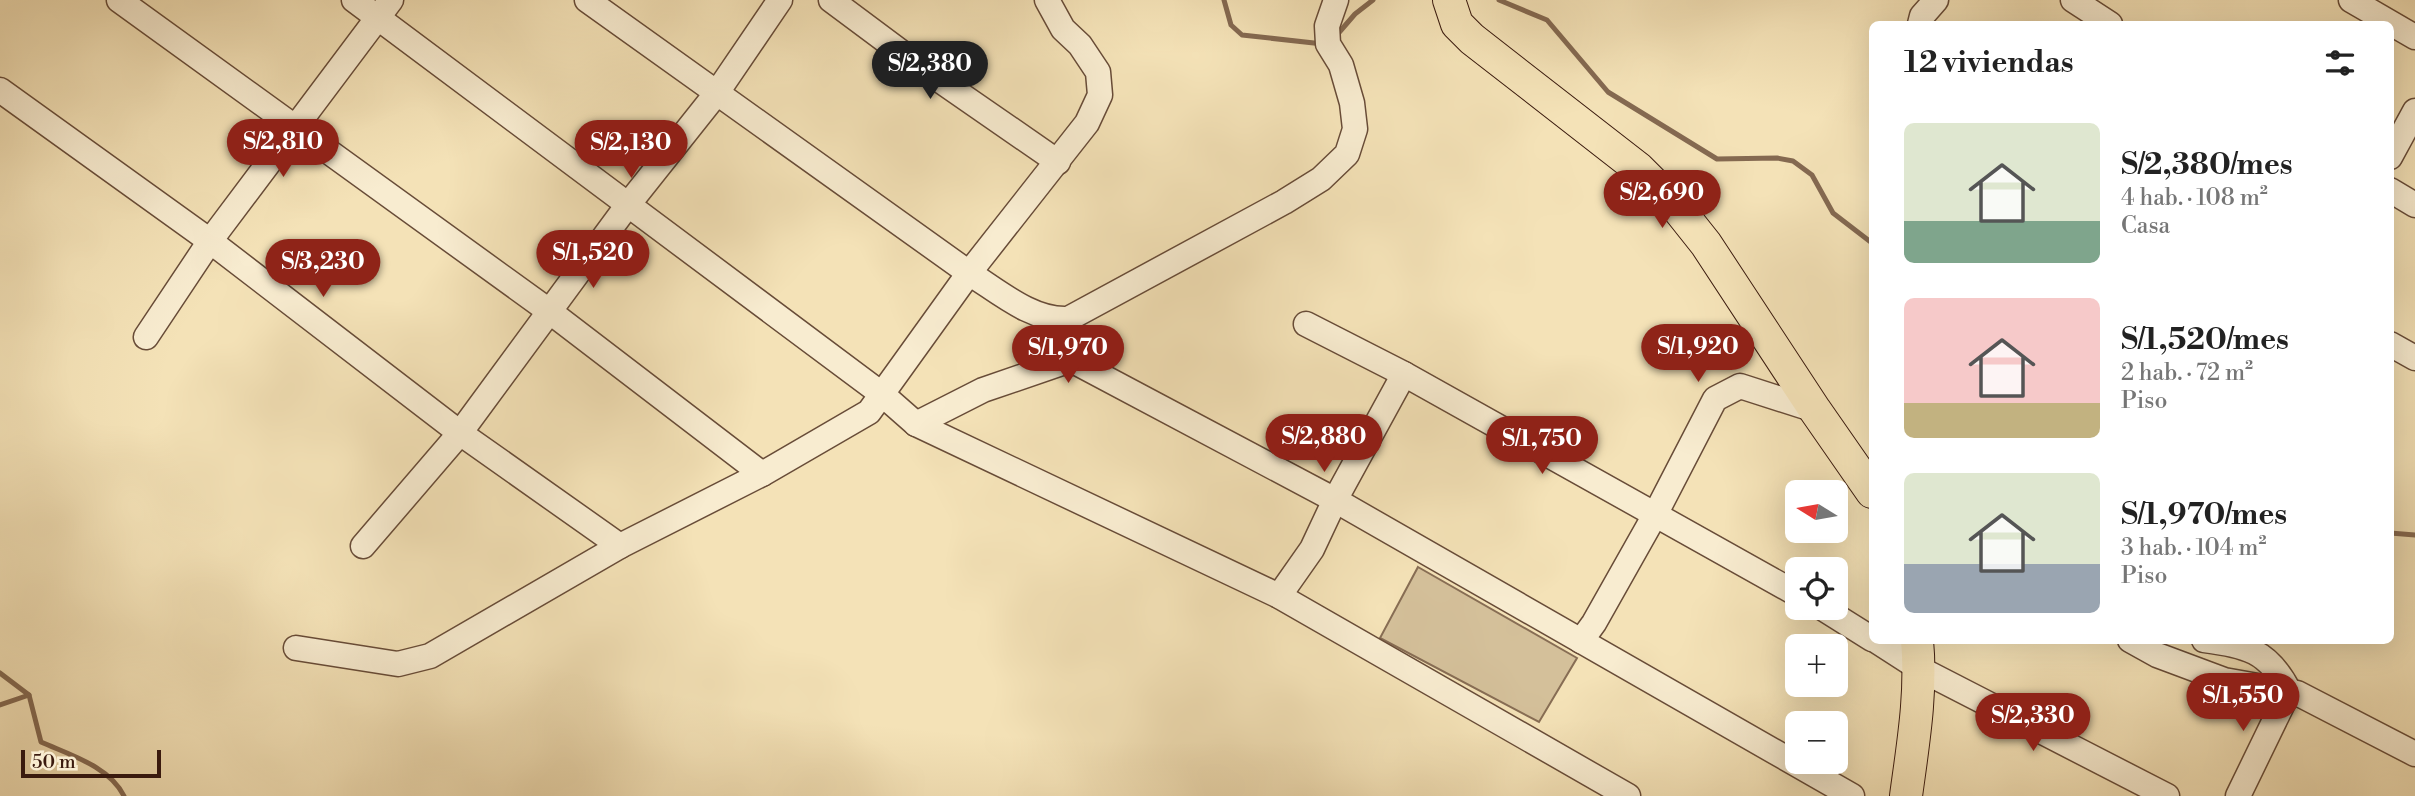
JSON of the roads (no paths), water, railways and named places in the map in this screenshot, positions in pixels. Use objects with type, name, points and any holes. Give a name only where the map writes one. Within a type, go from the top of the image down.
[{"type":"main road","points":[[1447,2],[1457,24],[1472,39],[1639,169],[1675,205],[1706,244],[1869,488]]},
{"type":"main road","points":[[1906,796],[1917,716],[1919,655]]},
{"type":"street","points":[[119,0],[549,311],[762,474]]},
{"type":"street","points":[[354,0],[384,8],[627,206],[883,395],[916,424],[1279,596],[1628,796]]},
{"type":"street","points":[[587,0],[969,273],[1040,315],[1055,320],[1068,319],[1284,202],[1321,179],[1347,154],[1355,129],[1352,103],[1341,65],[1328,44],[1327,26],[1336,0]]},
{"type":"street","points":[[363,546],[460,433],[627,206],[716,94],[779,0]]},
{"type":"street","points":[[831,0],[925,70],[1058,162]]},
{"type":"street","points":[[296,648],[398,664],[430,656],[620,546],[762,474],[869,412],[969,273],[1087,123],[1100,95],[1098,72],[1080,45],[1063,29],[1048,0]]},
{"type":"street","points":[[1921,21],[1936,0]]},
{"type":"street","points":[[2073,0],[2105,21]]},
{"type":"street","points":[[2351,0],[2387,21]]},
{"type":"street","points":[[146,337],[210,240],[384,8]]},
{"type":"street","points":[[2394,25],[2415,37]]},
{"type":"street","points":[[0,90],[210,240],[460,433],[620,546]]},
{"type":"street","points":[[2394,149],[2415,111]]},
{"type":"street","points":[[2394,192],[2415,205]]},
{"type":"street","points":[[1306,324],[1404,374],[1785,586]]},
{"type":"street","points":[[2394,346],[2415,358]]},
{"type":"street","points":[[916,424],[983,390],[1062,363],[1077,363],[1335,500],[1852,796]]},
{"type":"street","points":[[1279,596],[1312,548],[1335,500],[1404,374]]},
{"type":"street","points":[[1581,641],[1656,513],[1715,399],[1740,386],[1815,410]]},
{"type":"street","points":[[1842,620],[1869,637]]},
{"type":"street","points":[[1886,644],[1919,655],[2167,796]]},
{"type":"street","points":[[2138,644],[2224,680],[2289,691],[2415,754]]},
{"type":"street","points":[[2233,644],[2264,656],[2281,674],[2289,691]]},
{"type":"street","points":[[2238,796],[2289,691]]},
{"type":"waterway","points":[[1224,0],[1231,25],[1242,35],[1323,44]]},
{"type":"waterway","points":[[1336,36],[1355,14],[1373,0]]},
{"type":"waterway","points":[[1499,0],[1547,20],[1608,92],[1717,159],[1777,158],[1793,161],[1812,175],[1833,213],[1869,241]]},
{"type":"waterway","points":[[2394,533],[2415,535]]},
{"type":"waterway","points":[[0,673],[29,695],[41,742],[99,769],[124,796]]},
{"type":"waterway","points":[[0,705],[29,695]]}]
